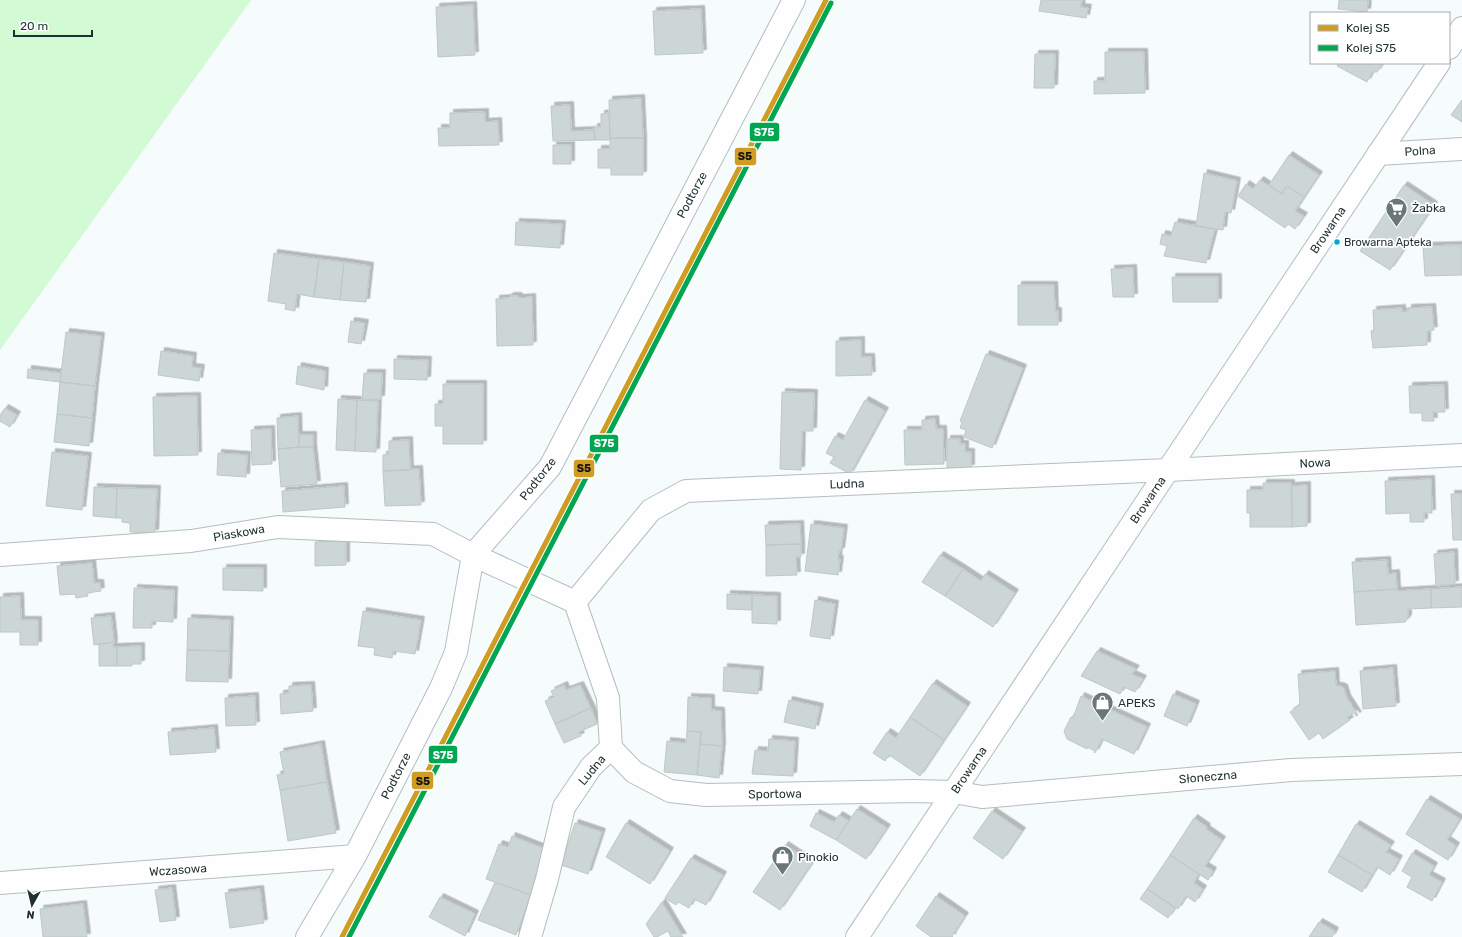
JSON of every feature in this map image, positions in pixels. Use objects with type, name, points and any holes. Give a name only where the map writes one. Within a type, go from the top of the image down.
[{"type":"street","name":"Podtorze","points":[[307,937],[355,856],[441,688],[456,652],[473,555],[550,467],[794,0]]},
{"type":"street","points":[[1450,46],[1462,28]]},
{"type":"street","name":"Browarna","points":[[857,937],[1438,64]]},
{"type":"street","name":"Polna","points":[[1378,154],[1462,149]]},
{"type":"street","name":"Nowa","points":[[1168,470],[1462,455]]},
{"type":"street","name":"Ludna","points":[[530,937],[547,879],[564,807],[591,767],[611,748],[608,698],[575,602],[651,510],[686,491],[1168,470]]},
{"type":"street","name":"Piaskowa","points":[[0,555],[191,541],[278,526],[433,534],[473,555]]},
{"type":"street","points":[[473,555],[575,602]]},
{"type":"street","name":"Sportowa","points":[[611,748],[634,772],[670,791],[706,795],[914,791],[954,792]]},
{"type":"street","name":"Słoneczna","points":[[954,792],[982,797],[1291,770],[1462,764]]},
{"type":"street","name":"Wczasowa","points":[[0,883],[355,856]]},
{"type":"green space","points":[[0,0],[251,0],[0,350]]},
{"type":"building","points":[[1041,0],[1082,0],[1081,7],[1088,8],[1086,18],[1039,11]]},
{"type":"building","points":[[1339,0],[1368,0],[1367,12],[1338,9]]},
{"type":"building","points":[[473,5],[475,55],[438,57],[436,7]]},
{"type":"building","points":[[701,9],[703,53],[655,55],[653,11]]},
{"type":"building","points":[[1105,52],[1144,52],[1145,93],[1094,94],[1094,81],[1105,81]]},
{"type":"building","points":[[1035,54],[1055,54],[1054,88],[1034,88]]},
{"type":"building","points":[[1338,64],[1382,64],[1377,72],[1372,72],[1367,82],[1337,66]]},
{"type":"building","points":[[641,98],[643,138],[610,138],[609,100]]},
{"type":"building","points":[[1462,100],[1462,122],[1451,115]]},
{"type":"building","points":[[570,105],[571,131],[594,130],[595,140],[553,141],[551,106]]},
{"type":"building","points":[[485,112],[485,122],[498,121],[499,145],[439,146],[438,128],[450,128],[450,113]]},
{"type":"building","points":[[609,113],[610,140],[595,140],[594,127],[601,127],[601,114]]},
{"type":"building","points":[[610,138],[643,138],[643,175],[611,175],[611,168],[598,168],[598,149],[610,149]]},
{"type":"building","points":[[553,145],[571,145],[571,164],[553,164]]},
{"type":"building","points":[[1289,155],[1319,175],[1304,197],[1287,186],[1282,194],[1269,185]]},
{"type":"building","points":[[1204,173],[1237,181],[1231,213],[1225,212],[1223,230],[1196,226]]},
{"type":"building","points":[[1260,180],[1282,194],[1287,186],[1304,197],[1295,211],[1304,216],[1295,229],[1288,224],[1285,228],[1238,196],[1246,184],[1253,189]]},
{"type":"building","name":"Żabka","points":[[1404,185],[1434,205],[1390,270],[1360,251]]},
{"type":"building","points":[[516,222],[562,224],[560,248],[515,245]]},
{"type":"building","points":[[1175,222],[1215,229],[1206,263],[1164,256],[1167,246],[1160,244],[1162,234],[1171,236]]},
{"type":"building","points":[[1462,245],[1462,275],[1425,276],[1423,246]]},
{"type":"building","points":[[274,253],[319,259],[314,297],[297,294],[295,311],[285,309],[286,304],[268,301]]},
{"type":"building","points":[[319,259],[344,262],[340,300],[314,297]]},
{"type":"building","points":[[344,262],[370,266],[366,302],[340,300]]},
{"type":"building","points":[[1133,268],[1134,297],[1113,297],[1111,269]]},
{"type":"building","points":[[1172,277],[1218,277],[1218,302],[1173,302]]},
{"type":"building","points":[[1018,285],[1054,285],[1055,311],[1058,311],[1058,325],[1018,325]]},
{"type":"building","points":[[510,296],[518,296],[520,298],[532,297],[533,345],[497,346],[496,299],[508,298]]},
{"type":"building","points":[[1432,307],[1434,330],[1427,331],[1427,345],[1373,348],[1371,331],[1374,330],[1373,310],[1402,308],[1402,312],[1408,311],[1408,308]]},
{"type":"building","points":[[351,321],[365,323],[361,344],[348,342]]},
{"type":"building","points":[[66,332],[101,336],[95,386],[60,382]]},
{"type":"building","points":[[861,340],[861,357],[871,357],[872,375],[836,376],[836,341]]},
{"type":"building","points":[[161,351],[193,356],[192,367],[201,368],[199,381],[158,375]]},
{"type":"building","points":[[986,354],[1023,368],[992,448],[964,437],[966,430],[960,428],[962,422],[960,421]]},
{"type":"building","points":[[394,359],[428,360],[427,380],[394,379]]},
{"type":"building","points":[[298,366],[325,371],[324,390],[296,384]]},
{"type":"building","points":[[28,369],[61,373],[60,382],[27,378]]},
{"type":"building","points":[[364,373],[382,373],[381,399],[362,400]]},
{"type":"building","points":[[60,382],[95,386],[92,418],[57,414]]},
{"type":"building","points":[[443,384],[483,384],[483,444],[443,444],[443,426],[435,426],[435,404],[443,404]]},
{"type":"building","points":[[1444,385],[1445,412],[1433,412],[1434,421],[1422,421],[1422,413],[1410,413],[1409,386]]},
{"type":"building","points":[[782,392],[814,393],[813,431],[802,431],[801,470],[780,469]]},
{"type":"building","points":[[197,396],[198,455],[154,456],[153,397]]},
{"type":"building","points":[[338,399],[357,400],[355,451],[336,450]]},
{"type":"building","points":[[357,400],[378,401],[376,452],[355,451]]},
{"type":"building","points":[[865,400],[885,411],[850,474],[830,463],[834,457],[826,453],[835,436],[843,440]]},
{"type":"building","points":[[5,408],[17,415],[10,427],[0,421],[0,415]]},
{"type":"building","points":[[57,414],[92,418],[89,446],[54,442]]},
{"type":"building","points":[[298,416],[299,447],[278,449],[277,418]]},
{"type":"building","points":[[935,419],[936,429],[943,429],[944,464],[905,465],[904,430],[922,430],[922,420]]},
{"type":"building","points":[[271,429],[272,464],[252,465],[251,430]]},
{"type":"building","points":[[299,435],[313,435],[313,447],[299,447]]},
{"type":"building","points":[[947,439],[960,439],[960,444],[965,444],[965,452],[971,452],[971,468],[947,469]]},
{"type":"building","points":[[409,440],[410,470],[383,471],[383,455],[389,454],[389,441]]},
{"type":"building","points":[[313,447],[317,484],[281,487],[278,449]]},
{"type":"building","points":[[52,452],[88,456],[82,510],[46,506]]},
{"type":"building","points":[[218,453],[247,455],[246,477],[217,475]]},
{"type":"building","points":[[419,469],[421,505],[385,506],[383,471]]},
{"type":"building","points":[[1431,479],[1432,513],[1424,513],[1424,522],[1410,522],[1410,513],[1386,514],[1385,481]]},
{"type":"building","points":[[1263,483],[1291,483],[1292,527],[1250,527],[1250,513],[1247,513],[1247,490],[1263,490]]},
{"type":"building","points":[[1307,485],[1307,526],[1292,527],[1292,486]]},
{"type":"building","points":[[344,486],[345,507],[283,512],[282,491]]},
{"type":"building","points":[[94,487],[117,488],[116,518],[93,516]]},
{"type":"building","points":[[117,488],[157,489],[155,533],[130,532],[130,523],[122,522],[122,518],[116,518]]},
{"type":"building","points":[[1451,494],[1462,494],[1462,540],[1453,540]]},
{"type":"building","points":[[800,524],[801,544],[766,545],[765,525]]},
{"type":"building","points":[[811,524],[844,528],[841,551],[839,551],[838,559],[840,559],[838,575],[805,571]]},
{"type":"building","points":[[346,541],[346,565],[315,566],[315,542]]},
{"type":"building","points":[[801,544],[801,557],[796,557],[797,575],[766,576],[766,545]]},
{"type":"building","points":[[1454,552],[1455,584],[1436,586],[1434,554]]},
{"type":"building","points":[[940,555],[963,569],[945,596],[922,582]]},
{"type":"building","points":[[1387,560],[1388,574],[1396,573],[1397,589],[1354,592],[1352,562]]},
{"type":"building","points":[[92,563],[94,583],[100,583],[101,591],[87,593],[88,596],[76,598],[75,594],[60,595],[57,566]]},
{"type":"building","points":[[223,568],[263,568],[263,591],[223,590]]},
{"type":"building","points":[[963,569],[981,581],[985,574],[1015,593],[993,627],[945,596]]},
{"type":"building","points":[[1462,587],[1462,607],[1431,608],[1431,589]]},
{"type":"building","points":[[134,588],[174,590],[173,622],[152,621],[152,628],[133,628]]},
{"type":"building","points":[[1397,589],[1397,591],[1431,589],[1431,608],[1408,609],[1408,618],[1405,622],[1356,625],[1354,592]]},
{"type":"building","points":[[727,594],[752,595],[752,610],[727,609]]},
{"type":"building","points":[[752,595],[777,596],[777,624],[752,623]]},
{"type":"building","points":[[20,596],[21,620],[38,620],[38,645],[20,645],[20,632],[0,632],[0,597]]},
{"type":"building","points":[[815,600],[835,604],[830,639],[810,636]]},
{"type":"building","points":[[363,611],[421,620],[415,654],[393,651],[392,658],[374,655],[375,648],[358,646]]},
{"type":"building","points":[[111,616],[114,642],[94,645],[91,618]]},
{"type":"building","points":[[188,618],[230,620],[229,651],[187,650]]},
{"type":"building","points":[[114,642],[113,647],[117,647],[117,666],[99,666],[99,644]]},
{"type":"building","points":[[141,646],[141,664],[132,664],[132,666],[117,666],[117,647]]},
{"type":"building","points":[[187,650],[229,651],[228,682],[186,681]]},
{"type":"building","points":[[1097,651],[1136,669],[1132,674],[1143,679],[1135,692],[1124,687],[1120,694],[1081,676]]},
{"type":"building","points":[[724,667],[760,670],[758,694],[723,691]]},
{"type":"building","points":[[1393,668],[1396,706],[1363,709],[1360,671]]},
{"type":"building","points":[[1335,671],[1336,686],[1344,688],[1347,698],[1358,715],[1356,716],[1354,713],[1347,717],[1350,720],[1323,739],[1319,733],[1309,740],[1290,712],[1300,705],[1298,674]]},
{"type":"building","points":[[933,683],[967,706],[944,740],[910,717]]},
{"type":"building","points":[[311,685],[313,711],[281,714],[280,694],[289,693],[289,686]]},
{"type":"building","points":[[564,685],[566,690],[580,685],[591,708],[555,724],[545,701],[554,697],[551,691]]},
{"type":"building","points":[[1173,694],[1196,704],[1187,726],[1164,716]]},
{"type":"building","points":[[255,696],[256,725],[226,726],[225,698]]},
{"type":"building","name":"APEKS","points":[[1081,696],[1147,727],[1134,754],[1102,739],[1095,753],[1095,751],[1087,747],[1087,749],[1067,739],[1064,731],[1071,717],[1073,718]]},
{"type":"building","points":[[688,697],[711,698],[711,710],[721,711],[722,746],[700,744],[701,732],[687,731]]},
{"type":"building","points":[[789,700],[820,707],[815,729],[784,722]]},
{"type":"building","points":[[591,708],[597,724],[579,732],[581,736],[564,743],[555,724]]},
{"type":"building","points":[[910,717],[944,740],[920,776],[889,755],[885,761],[873,753],[887,732],[896,738]]},
{"type":"building","points":[[214,728],[216,752],[170,755],[168,732]]},
{"type":"building","points":[[687,731],[701,732],[697,775],[664,772],[667,741],[686,743]]},
{"type":"building","points":[[769,739],[795,741],[793,776],[752,774],[755,750],[768,751]]},
{"type":"building","points":[[321,744],[327,782],[280,790],[277,775],[284,774],[280,752]]},
{"type":"building","points":[[700,744],[722,746],[719,778],[697,775]]},
{"type":"building","points":[[327,782],[336,833],[288,841],[280,790]]},
{"type":"building","points":[[1427,799],[1460,819],[1447,840],[1456,846],[1448,860],[1406,834]]},
{"type":"building","points":[[857,809],[887,828],[866,859],[836,840]]},
{"type":"building","points":[[992,811],[1022,831],[1003,859],[973,838]]},
{"type":"building","points":[[816,813],[834,822],[839,815],[849,821],[836,840],[810,826]]},
{"type":"building","points":[[1194,818],[1207,827],[1206,829],[1222,840],[1205,866],[1213,871],[1208,880],[1170,855]]},
{"type":"building","points":[[575,823],[602,832],[588,874],[561,865]]},
{"type":"building","points":[[626,823],[670,851],[650,884],[606,857]]},
{"type":"building","points":[[1356,824],[1391,845],[1386,852],[1399,859],[1390,875],[1377,867],[1372,875],[1338,855]]},
{"type":"building","points":[[512,836],[548,850],[531,895],[486,879],[499,844],[508,847]]},
{"type":"building","name":"Pinokio","points":[[785,845],[812,863],[780,910],[753,892]]},
{"type":"building","points":[[1412,853],[1434,866],[1429,875],[1442,882],[1432,901],[1407,887],[1412,877],[1402,871]]},
{"type":"building","points":[[1170,855],[1199,874],[1194,883],[1203,889],[1195,902],[1186,896],[1178,909],[1147,889]]},
{"type":"building","points":[[1338,855],[1372,875],[1362,892],[1328,872]]},
{"type":"building","points":[[691,858],[723,875],[706,905],[694,899],[689,908],[678,902],[676,905],[665,898]]},
{"type":"building","points":[[495,882],[531,895],[516,935],[478,920]]},
{"type":"building","points":[[172,888],[176,920],[160,922],[155,890]]},
{"type":"building","points":[[260,889],[264,923],[230,928],[225,893]]},
{"type":"building","points":[[1147,889],[1175,908],[1168,918],[1140,899]]},
{"type":"building","points":[[936,896],[965,916],[952,936],[953,937],[931,937],[916,926]]},
{"type":"building","points":[[440,897],[475,914],[465,936],[429,917]]},
{"type":"building","points":[[662,902],[683,937],[671,937],[668,931],[654,937],[646,924]]},
{"type":"building","points":[[83,904],[87,937],[43,937],[40,909]]},
{"type":"building","points":[[1319,922],[1335,931],[1332,937],[1309,937]]},
{"type":"rail line","name":"S5","points":[[342,937],[826,0]]},
{"type":"rail line","name":"S75","points":[[349,937],[831,3]]},
{"type":"place","name":"Żabka","points":[[1397,228]]},
{"type":"place","name":"Browarna Apteka","points":[[1337,242]]},
{"type":"place","name":"APEKS","points":[[1103,722]]},
{"type":"place","name":"Pinokio","points":[[783,876]]}]
